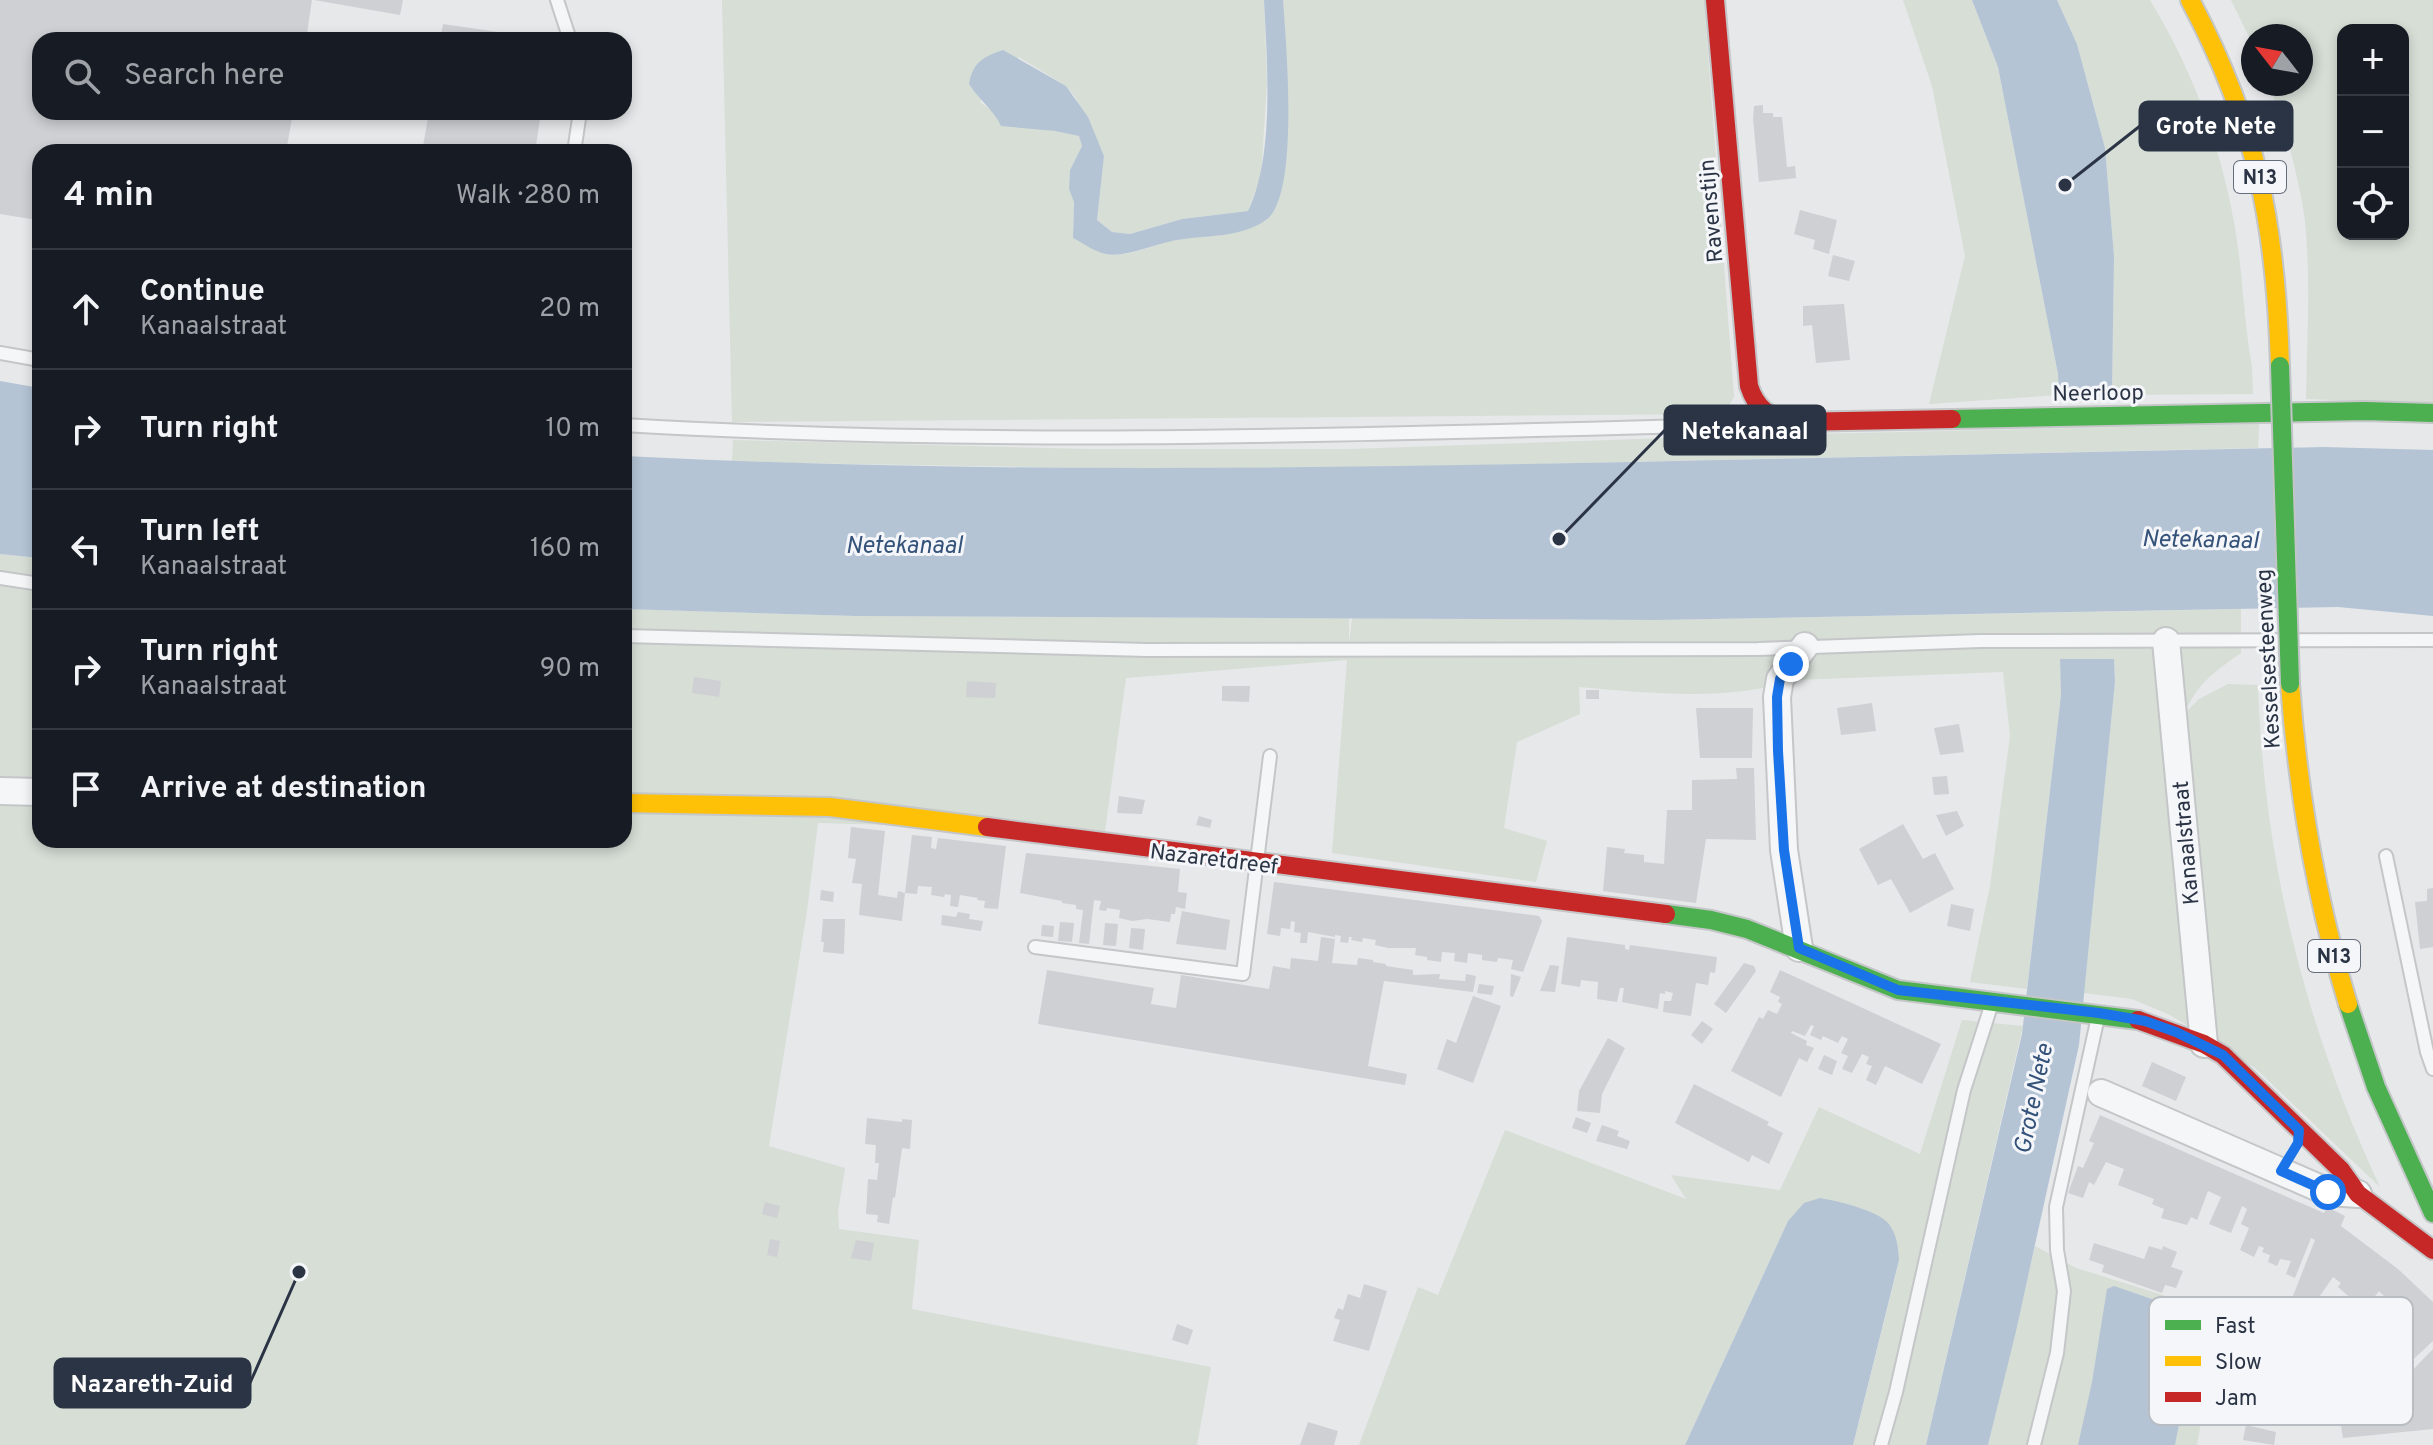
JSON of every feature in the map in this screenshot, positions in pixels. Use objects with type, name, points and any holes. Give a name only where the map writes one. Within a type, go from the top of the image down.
[{"type":"street","name":"Ravenstijn","points":[[1715,0],[1749,386],[1752,397],[1765,414]]},
{"type":"street","name":"Kesselsesteenweg","points":[[2190,0],[2211,37],[2251,140],[2271,233],[2280,366],[2292,728],[2306,832],[2318,892],[2355,1028],[2386,1114],[2433,1213]]},
{"type":"street","name":"Neerloop","points":[[1765,414],[1792,422],[2333,412],[2433,413]]},
{"type":"street","name":"Kanaalstraat","points":[[2166,641],[2204,1044]]},
{"type":"street","points":[[1805,646],[1780,679],[1777,697],[1784,850],[1799,948],[1898,990],[2145,1021],[2204,1044],[2223,1055],[2341,1170],[2358,1194],[2433,1250]]},
{"type":"street","points":[[0,791],[32,792]]},
{"type":"street","name":"Nazaretdreef","points":[[632,803],[830,807],[1711,920],[1799,948]]},
{"type":"street","points":[[2101,1093],[2328,1192],[2358,1194]]},
{"type":"street","points":[[2281,1171],[2298,1143],[2299,1130]]},
{"type":"lane","points":[[557,0],[567,32]]},
{"type":"lane","points":[[575,144],[579,120]]},
{"type":"lane","points":[[0,353],[32,359]]},
{"type":"lane","points":[[632,425],[884,437],[1349,436],[1748,424],[1765,414]]},
{"type":"lane","points":[[0,578],[32,583]]},
{"type":"lane","points":[[632,636],[1115,650],[1758,649],[1980,641],[2433,640]]},
{"type":"lane","points":[[1035,947],[1243,974],[1270,756]]},
{"type":"lane","points":[[2386,856],[2433,1069]]},
{"type":"lane","points":[[1881,1445],[1896,1392],[1957,1119],[1992,1003]]},
{"type":"lane","points":[[2034,1445],[2057,1353],[2064,1291],[2057,1250],[2056,1207],[2094,1013]]},
{"type":"shaded area","points":[[722,0],[1264,0],[1267,82],[1261,177],[1248,211],[1182,219],[1130,234],[1112,232],[1097,220],[1104,155],[1076,98],[1066,86],[1019,57],[980,102],[1015,121],[1079,136],[1082,146],[1070,170],[1069,189],[1074,201],[1073,237],[1098,251],[1115,255],[1175,240],[1233,231],[1267,220],[1288,111],[1283,0],[1704,0],[1734,397],[1727,409],[1717,414],[732,422]]},
{"type":"shaded area","points":[[1903,0],[1972,0],[1998,67],[2058,374],[2059,395],[1929,404],[1965,256],[1932,86]]},
{"type":"shaded area","points":[[2057,0],[2150,0],[2180,55],[2204,112],[2230,203],[2253,394],[2112,395],[2114,256],[2105,148],[2077,44]]},
{"type":"shaded area","points":[[2231,0],[2433,0],[2433,404],[2306,399],[2307,243],[2299,186],[2273,96],[2313,96],[2313,24],[2243,24]]},
{"type":"shaded area","points":[[2259,424],[2258,448],[1352,468],[1091,468],[732,462],[733,440],[1088,449],[1350,449],[1726,436]]},
{"type":"shaded area","points":[[0,554],[32,557],[32,848],[632,848],[632,609],[855,616],[1349,618],[1349,644],[1352,618],[1656,620],[2241,609],[2241,653],[2201,686],[2185,713],[2199,699],[2228,684],[2258,685],[2269,816],[2293,942],[2330,1066],[2380,1187],[2255,1068],[2170,1015],[2132,999],[2084,993],[2115,682],[2114,659],[2060,659],[2061,695],[2027,989],[1970,982],[1990,886],[2010,736],[2003,672],[1795,680],[1743,691],[1688,694],[1579,687],[1580,714],[1517,742],[1504,828],[1547,841],[1536,882],[1332,853],[1347,660],[1126,678],[1105,831],[818,823],[769,1146],[845,1168],[838,1212],[839,1229],[919,1240],[912,1309],[1211,1367],[1197,1445],[0,1445]]},
{"type":"shaded area","points":[[1962,1020],[2023,1026],[1926,1445],[1853,1445],[1899,1261],[1788,1221],[1685,1445],[1359,1445],[1418,1287],[1438,1295],[1505,1130],[1686,1199],[1671,1175],[1780,1190],[1819,1107],[1920,1154]]},
{"type":"shaded area","points":[[2035,1246],[2076,1268],[2169,1297],[2149,1297],[2149,1425],[2201,1425],[2197,1445],[1988,1445]]},
{"type":"water","points":[[1264,0],[1283,0],[1288,81],[1287,151],[1277,205],[1266,220],[1246,230],[1177,240],[1114,255],[1093,249],[1073,238],[1074,202],[1069,189],[1070,170],[1082,146],[1079,136],[1001,126],[969,84],[973,70],[980,61],[1003,50],[1066,86],[1088,117],[1104,156],[1097,220],[1112,232],[1130,234],[1182,219],[1248,211],[1257,189],[1266,136]]},
{"type":"water","points":[[1972,0],[2057,0],[2077,44],[2105,148],[2114,256],[2112,395],[2059,395],[2058,374],[1998,67]]},
{"type":"water","points":[[0,381],[32,387],[32,557],[0,554]]},
{"type":"water","points":[[2323,447],[2433,450],[2433,616],[2338,607],[1656,620],[855,616],[632,609],[632,456],[1002,467],[1254,468]]},
{"type":"water","points":[[2060,659],[2114,659],[2115,682],[2079,1045],[1988,1445],[1926,1445],[2022,1034],[2061,695]]},
{"type":"water","points":[[1820,1198],[1856,1207],[1882,1218],[1893,1232],[1898,1250],[1899,1260],[1853,1445],[1685,1445],[1788,1221],[1804,1203]]},
{"type":"water","points":[[2114,1286],[2149,1298],[2149,1425],[2179,1425],[2175,1445],[2078,1445],[2107,1289]]},
{"type":"building","points":[[0,0],[312,0],[307,32],[32,32],[32,120],[292,120],[287,144],[32,144],[32,219],[0,214]]},
{"type":"building","points":[[314,0],[403,0],[400,15]]},
{"type":"building","points":[[443,24],[497,32],[442,32]]},
{"type":"building","points":[[1763,105],[1763,113],[1782,117],[1787,167],[1795,166],[1796,178],[1759,182],[1753,119],[1754,106]]},
{"type":"building","points":[[428,120],[540,120],[536,144],[423,144]]},
{"type":"building","points":[[1800,210],[1837,220],[1829,254],[1813,249],[1815,240],[1794,234]]},
{"type":"building","points":[[1833,255],[1855,261],[1849,281],[1828,276]]},
{"type":"building","points":[[1844,304],[1850,360],[1816,363],[1812,325],[1803,326],[1803,306]]},
{"type":"building","points":[[694,677],[721,681],[719,697],[692,693]]},
{"type":"building","points":[[967,681],[996,683],[995,698],[966,697]]},
{"type":"building","points":[[1222,686],[1250,686],[1249,702],[1222,701]]},
{"type":"building","points":[[1586,690],[1599,690],[1599,699],[1586,699]]},
{"type":"building","points":[[1872,703],[1876,731],[1841,735],[1837,708]]},
{"type":"building","points":[[1696,708],[1753,708],[1752,758],[1700,758]]},
{"type":"building","points":[[1959,724],[1964,752],[1940,755],[1934,728]]},
{"type":"building","points":[[1736,768],[1754,768],[1756,840],[1706,839],[1696,903],[1603,891],[1607,847],[1644,855],[1644,862],[1664,864],[1667,810],[1692,810],[1692,780],[1737,779]]},
{"type":"building","points":[[1947,776],[1949,794],[1934,795],[1932,777]]},
{"type":"building","points":[[1119,796],[1145,800],[1142,814],[1117,813]]},
{"type":"building","points":[[1957,811],[1964,826],[1946,836],[1936,815]]},
{"type":"building","points":[[1199,816],[1212,820],[1210,828],[1196,825]]},
{"type":"building","points":[[1903,824],[1923,859],[1935,853],[1954,889],[1910,913],[1891,879],[1878,885],[1859,849]]},
{"type":"building","points":[[851,827],[885,831],[878,895],[897,898],[898,891],[905,893],[902,921],[859,915],[862,884],[852,883],[856,859],[848,858]]},
{"type":"building","points":[[912,835],[932,837],[931,848],[936,849],[938,838],[1006,846],[998,909],[984,908],[985,901],[960,895],[958,907],[950,906],[951,895],[931,895],[932,887],[918,886],[917,894],[905,893]]},
{"type":"building","points":[[1026,853],[1180,869],[1178,892],[1187,893],[1185,909],[1176,907],[1170,922],[1132,921],[1119,918],[1120,910],[1099,910],[1101,901],[1094,900],[1089,944],[1079,943],[1083,910],[1062,901],[1020,893]]},
{"type":"building","points":[[1274,882],[1539,916],[1542,921],[1523,972],[1511,969],[1513,960],[1482,960],[1482,955],[1468,953],[1467,963],[1454,961],[1455,953],[1442,952],[1441,962],[1427,960],[1427,957],[1415,955],[1416,948],[1388,948],[1375,945],[1376,940],[1363,938],[1362,942],[1349,937],[1348,943],[1340,942],[1341,936],[1308,932],[1307,943],[1300,943],[1301,933],[1294,932],[1295,922],[1291,921],[1290,929],[1281,928],[1280,936],[1267,934]]},
{"type":"building","points":[[2433,888],[2433,947],[2420,949],[2415,902],[2427,901],[2427,889]]},
{"type":"building","points":[[821,890],[834,892],[833,902],[820,900]]},
{"type":"building","points":[[1951,904],[1974,909],[1970,931],[1947,926]]},
{"type":"building","points":[[1182,911],[1230,920],[1226,950],[1176,944]]},
{"type":"building","points":[[958,912],[970,914],[969,919],[983,921],[981,931],[941,925],[942,915],[956,917]]},
{"type":"building","points":[[823,919],[845,919],[844,954],[823,952]]},
{"type":"building","points":[[1060,922],[1074,923],[1072,942],[1058,941]]},
{"type":"building","points":[[1105,923],[1118,924],[1116,946],[1103,945]]},
{"type":"building","points":[[1042,925],[1054,926],[1053,937],[1041,936]]},
{"type":"building","points":[[1131,928],[1145,929],[1143,950],[1129,948]]},
{"type":"building","points":[[1321,937],[1335,939],[1332,963],[1357,965],[1358,958],[1413,970],[1413,975],[1440,974],[1439,979],[1465,981],[1466,974],[1476,976],[1473,992],[1384,981],[1368,1066],[1407,1074],[1405,1085],[1038,1024],[1047,970],[1154,988],[1151,1004],[1176,1008],[1181,975],[1269,989],[1273,966],[1290,969],[1291,958],[1318,961]]},
{"type":"building","points":[[1567,937],[1625,945],[1625,949],[1629,950],[1630,945],[1717,957],[1715,973],[1710,972],[1708,985],[1696,983],[1691,1016],[1663,1012],[1664,1001],[1671,1001],[1673,993],[1665,991],[1665,994],[1660,993],[1658,1009],[1622,1002],[1624,988],[1620,988],[1617,1002],[1597,999],[1598,982],[1581,980],[1580,987],[1561,984]]},
{"type":"building","points":[[1744,963],[1754,966],[1756,971],[1726,1013],[1714,1004]]},
{"type":"building","points":[[1550,965],[1559,966],[1555,992],[1540,991]]},
{"type":"building","points":[[1780,970],[1941,1044],[1922,1084],[1885,1066],[1876,1085],[1866,1080],[1872,1066],[1866,1064],[1869,1057],[1862,1054],[1852,1073],[1842,1069],[1848,1056],[1841,1053],[1848,1039],[1842,1036],[1838,1043],[1823,1036],[1821,1040],[1810,1035],[1814,1026],[1811,1025],[1805,1036],[1791,1033],[1814,1048],[1807,1062],[1799,1058],[1781,1097],[1731,1071],[1759,1017],[1763,1019],[1768,1010],[1777,1014],[1782,1004],[1778,1002],[1780,997],[1770,992]]},
{"type":"building","points":[[1511,974],[1521,977],[1513,997],[1510,996]]},
{"type":"building","points":[[1479,984],[1494,986],[1492,995],[1477,993]]},
{"type":"building","points":[[1473,996],[1501,1006],[1473,1083],[1437,1069],[1447,1039],[1456,1043]]},
{"type":"building","points":[[1702,1021],[1713,1029],[1702,1044],[1691,1035]]},
{"type":"building","points":[[1608,1038],[1625,1048],[1602,1094],[1600,1113],[1577,1111],[1579,1091]]},
{"type":"building","points":[[1824,1055],[1837,1061],[1832,1075],[1818,1069]]},
{"type":"building","points":[[2152,1062],[2186,1077],[2176,1101],[2142,1086]]},
{"type":"building","points":[[1694,1084],[1769,1122],[1767,1125],[1783,1133],[1769,1164],[1752,1155],[1749,1162],[1675,1123]]},
{"type":"building","points":[[2100,1115],[2324,1213],[2327,1207],[2345,1216],[2341,1226],[2398,1269],[2433,1302],[2433,1341],[2413,1360],[2413,1297],[2385,1297],[2379,1291],[2374,1297],[2349,1297],[2338,1287],[2341,1283],[2333,1277],[2319,1297],[2293,1297],[2315,1240],[2311,1238],[2295,1278],[2286,1274],[2291,1261],[2280,1259],[2277,1266],[2268,1262],[2270,1255],[2262,1252],[2264,1248],[2259,1246],[2254,1257],[2240,1250],[2249,1228],[2241,1224],[2247,1209],[2242,1206],[2231,1233],[2209,1224],[2221,1197],[2208,1191],[2197,1220],[2191,1217],[2187,1225],[2161,1218],[2164,1209],[2152,1204],[2154,1199],[2118,1185],[2124,1169],[2106,1162],[2094,1185],[2089,1182],[2083,1198],[2068,1193],[2078,1166],[2083,1168],[2094,1143],[2089,1141]]},
{"type":"building","points":[[1576,1117],[1591,1123],[1587,1133],[1572,1128]]},
{"type":"building","points":[[867,1118],[902,1122],[902,1119],[912,1120],[910,1149],[902,1148],[889,1224],[877,1222],[878,1215],[866,1214],[868,1179],[877,1180],[879,1163],[875,1163],[876,1145],[865,1144]]},
{"type":"building","points":[[1602,1125],[1619,1131],[1617,1136],[1630,1141],[1627,1149],[1596,1141]]},
{"type":"building","points":[[765,1202],[780,1206],[777,1218],[762,1214]]},
{"type":"building","points":[[770,1239],[780,1241],[777,1257],[767,1255]]},
{"type":"building","points":[[856,1240],[874,1243],[871,1261],[851,1258]]},
{"type":"building","points":[[2094,1243],[2144,1259],[2149,1246],[2162,1250],[2163,1246],[2177,1252],[2171,1267],[2183,1271],[2176,1288],[2165,1285],[2162,1293],[2102,1272],[2104,1265],[2089,1260]]},
{"type":"building","points":[[1364,1284],[1387,1291],[1369,1351],[1333,1341],[1340,1320],[1334,1318],[1338,1308],[1343,1310],[1348,1294],[1360,1298]]},
{"type":"building","points":[[1177,1324],[1193,1330],[1188,1345],[1172,1340]]},
{"type":"building","points":[[2433,1349],[2433,1429],[2343,1438],[2341,1425],[2413,1425],[2413,1370]]},
{"type":"building","points":[[1308,1422],[1338,1431],[1334,1445],[1300,1445]]},
{"type":"building","points":[[2246,1425],[2276,1432],[2274,1445],[2243,1440]]},
{"type":"traffic: fast","points":[[2280,366],[2290,684]]},
{"type":"traffic: fast","points":[[1952,419],[2365,411],[2433,413]]},
{"type":"traffic: fast","points":[[1666,914],[1747,929],[1898,990],[2138,1020]]},
{"type":"traffic: fast","points":[[2348,1004],[2376,1087],[2433,1213]]},
{"type":"traffic: slow","points":[[2190,0],[2232,91],[2259,177],[2274,267],[2280,366]]},
{"type":"traffic: slow","points":[[2290,684],[2310,846],[2348,1004]]},
{"type":"traffic: slow","points":[[632,803],[830,807],[987,827]]},
{"type":"traffic: jam","points":[[1715,0],[1749,386],[1755,400],[1770,415],[1792,422],[1952,419]]},
{"type":"traffic: jam","points":[[987,827],[1666,914]]},
{"type":"traffic: jam","points":[[2138,1020],[2204,1044],[2223,1055],[2341,1170],[2358,1194],[2433,1250]]},
{"type":"place","name":"Grote Nete","points":[[2065,185]]},
{"type":"place","name":"Netekanaal","points":[[1559,539]]},
{"type":"place","name":"Nazareth-Zuid","points":[[299,1272]]},
{"type":"route","points":[[1791,664],[1780,679],[1777,697],[1778,751],[1784,850],[1799,948],[1898,990],[2145,1021],[2204,1044],[2223,1055],[2299,1130],[2298,1143],[2281,1171],[2328,1192]]}]
